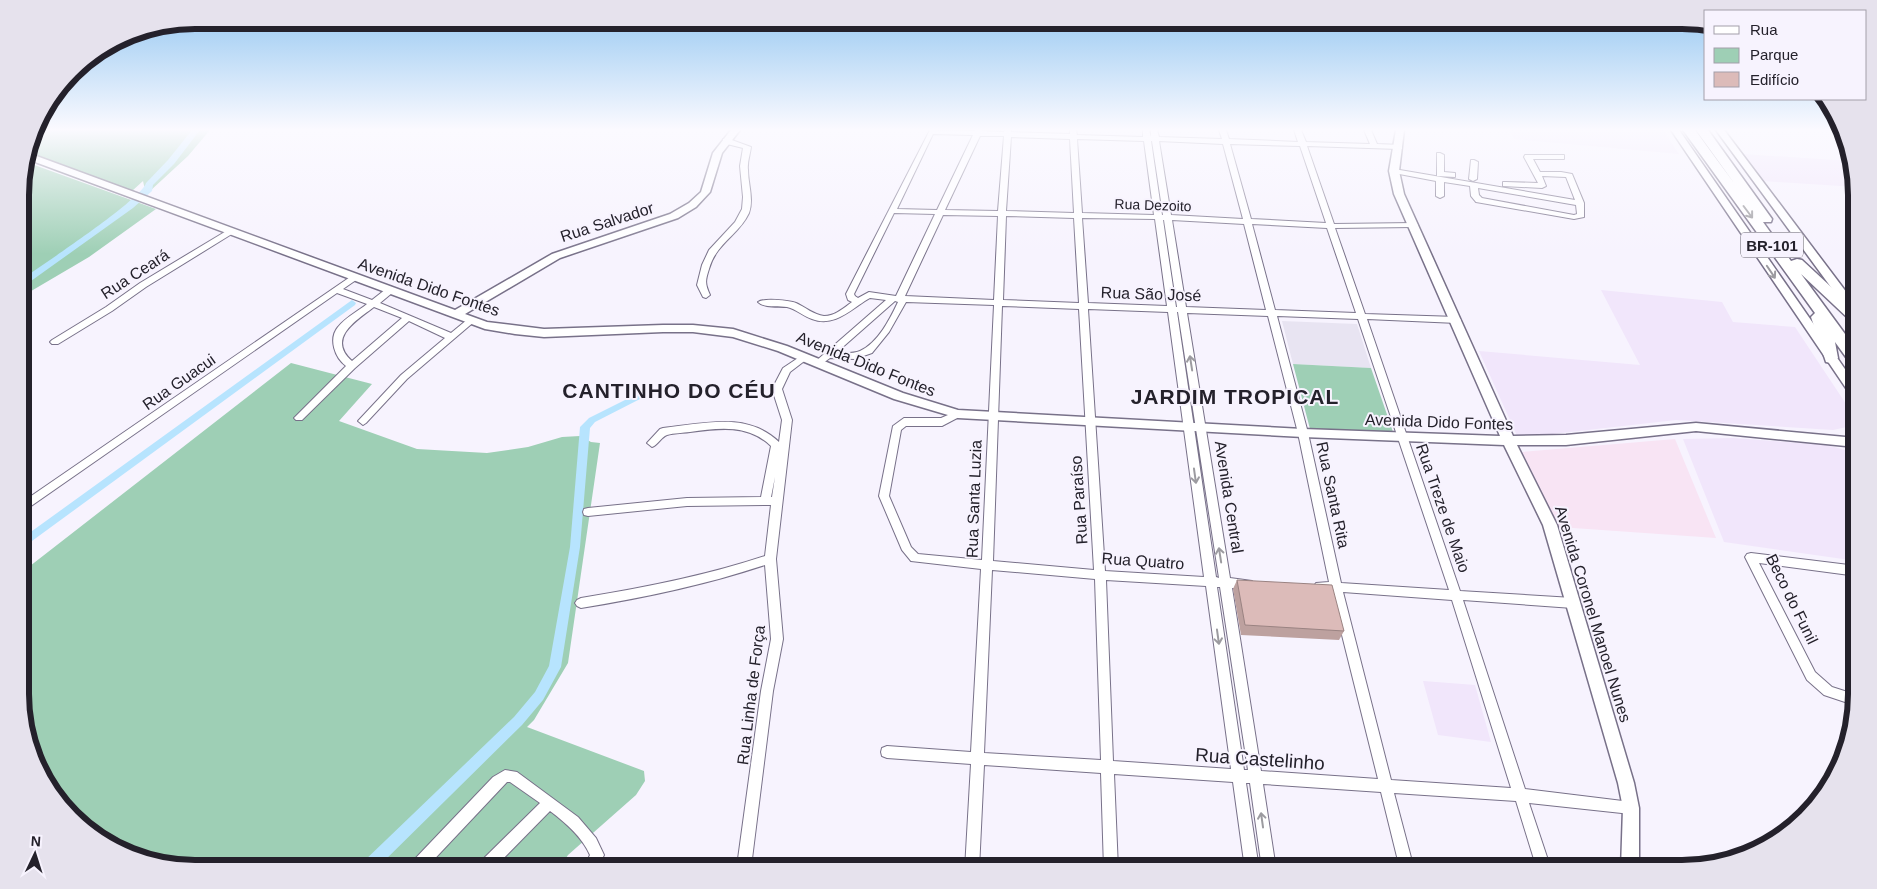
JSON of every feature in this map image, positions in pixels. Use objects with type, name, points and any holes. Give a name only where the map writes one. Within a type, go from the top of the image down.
[{"type":"main road","name":"BR-101","points":[[1719,171],[1848,349]]},
{"type":"main road","name":"BR-101","points":[[1732,171],[1848,331]]},
{"type":"main road","points":[[1797,262],[1848,310]]},
{"type":"main road","points":[[1815,303],[1831,358]]},
{"type":"street","name":"Avenida Dido Fontes","points":[[70,171],[471,321],[512,332],[541,334],[663,329],[723,331],[757,339],[804,357],[824,359],[910,401],[958,414],[1402,438],[1508,441],[1566,440],[1696,427],[1848,440]]},
{"type":"street","name":"Rua Salvador","points":[[455,315],[556,256],[674,216],[703,196],[709,184],[712,171]]},
{"type":"street","points":[[706,295],[701,285],[708,260],[715,247],[738,224],[747,206],[748,196],[744,171]]},
{"type":"street","points":[[858,301],[851,298],[850,294],[912,171]]},
{"type":"street","points":[[824,359],[856,357],[869,352],[876,346],[888,327],[898,299],[959,171]]},
{"type":"street","name":"Rua Santa Luzia","points":[[972,860],[1005,171]]},
{"type":"street","name":"Rua Paraíso","points":[[1075,171],[1086,306],[1089,421],[1100,574],[1111,860]]},
{"type":"street","name":"Avenida Central","points":[[1150,171],[1172,309],[1224,582],[1268,860]]},
{"type":"street","name":"Avenida Central","points":[[1160,171],[1182,309],[1210,581],[1251,860]]},
{"type":"street","name":"Rua Santa Rita","points":[[1234,171],[1302,433],[1336,587],[1405,860]]},
{"type":"street","name":"Rua Treze de Maio","points":[[1312,171],[1456,595],[1541,860]]},
{"type":"street","name":"Avenida Coronel Manoel Nunes","points":[[1395,171],[1396,187],[1457,320],[1508,441],[1544,509],[1573,603],[1631,808],[1630,860]]},
{"type":"street","points":[[1411,171],[1580,203]]},
{"type":"street","points":[[1440,171],[1440,196]]},
{"type":"street","points":[[1473,182],[1528,187],[1542,186],[1537,174],[1569,176],[1580,203],[1581,215],[1574,217],[1479,200],[1475,196],[1473,182],[1474,171]]},
{"type":"street","points":[[1703,171],[1848,382]]},
{"type":"street","points":[[1751,171],[1848,301]]},
{"type":"street","name":"Rua Dezoito","points":[[891,211],[1167,217],[1331,226],[1414,225]]},
{"type":"street","name":"Rua Ceará","points":[[55,342],[109,309],[143,285],[232,232]]},
{"type":"street","name":"Rua Guacui","points":[[29,503],[353,278]]},
{"type":"street","points":[[762,302],[792,305],[815,317],[827,320],[843,313],[869,295],[858,278]]},
{"type":"street","points":[[338,290],[408,317],[452,337]]},
{"type":"street","points":[[352,366],[344,361],[339,352],[338,337],[341,329],[389,291]]},
{"type":"street","name":"Rua São José","points":[[869,295],[898,299],[1457,320]]},
{"type":"street","points":[[824,359],[898,299]]},
{"type":"street","points":[[299,418],[352,366],[408,317]]},
{"type":"street","points":[[363,421],[404,377],[471,321]]},
{"type":"street","name":"Rua Linha de Força","points":[[746,860],[767,691],[777,639],[770,559],[771,501],[787,420],[777,389],[786,370],[804,357]]},
{"type":"street","name":"Rua Quatro","points":[[958,414],[947,421],[904,422],[897,426],[885,500],[906,550],[915,558],[987,566],[1261,584]]},
{"type":"street","points":[[588,512],[687,502],[771,501],[776,445],[770,437],[753,427],[739,425],[663,432],[652,443]]},
{"type":"street","name":"Beco do Funil","points":[[1848,570],[1751,557],[1811,676],[1828,692],[1848,698]]},
{"type":"street","points":[[581,603],[671,588],[736,571],[770,559]]},
{"type":"street","points":[[1308,586],[1573,603]]},
{"type":"street","name":"Rua Castelinho","points":[[887,752],[1519,794],[1631,808]]},
{"type":"street","points":[[423,860],[498,781],[505,776],[512,776],[549,803],[581,830],[594,845],[597,855],[594,860]]},
{"type":"street","points":[[492,860],[549,803]]},
{"type":"shaded area","points":[[1755,171],[1847,171],[1848,186],[1762,181]]},
{"type":"shaded area","points":[[1601,290],[1722,302],[1733,322],[1795,327],[1848,407],[1848,427],[1833,430],[1676,420],[1518,438],[1479,351],[1640,365]]},
{"type":"shaded area","points":[[1282,321],[1357,324],[1371,368],[1293,364]]},
{"type":"shaded area","points":[[1733,438],[1827,445],[1848,451],[1848,560],[1724,542],[1683,439]]},
{"type":"shaded area","points":[[1675,439],[1716,538],[1559,527],[1522,452]]},
{"type":"shaded area","points":[[1423,681],[1475,685],[1491,742],[1438,735]]},
{"type":"green space","points":[[30,171],[52,171],[156,209],[89,257],[29,292]]},
{"type":"green space","points":[[79,171],[171,171],[150,191],[145,190],[143,181],[132,191]]},
{"type":"green space","points":[[291,363],[372,384],[339,421],[417,449],[487,453],[528,447],[562,437],[580,436],[591,442],[600,443],[568,663],[534,720],[527,727],[644,771],[645,781],[636,795],[568,855],[565,860],[195,860],[173,859],[131,848],[94,826],[77,812],[51,777],[41,758],[30,716],[29,567]]},
{"type":"green space","points":[[1293,364],[1371,368],[1393,432],[1310,429]]},
{"type":"building","points":[[1237,580],[1332,585],[1344,631],[1245,625]]},
{"type":"waterway","points":[[29,278],[130,206],[149,189],[149,185],[162,171]]},
{"type":"waterway","points":[[29,539],[352,303]]},
{"type":"waterway","points":[[375,860],[518,721],[539,696],[555,667],[575,547],[585,427],[592,420],[637,397]]},
{"type":"district","name":"CANTINHO DO CÉU","points":[[669,390]]},
{"type":"district","name":"JARDIM TROPICAL","points":[[1235,396]]}]
